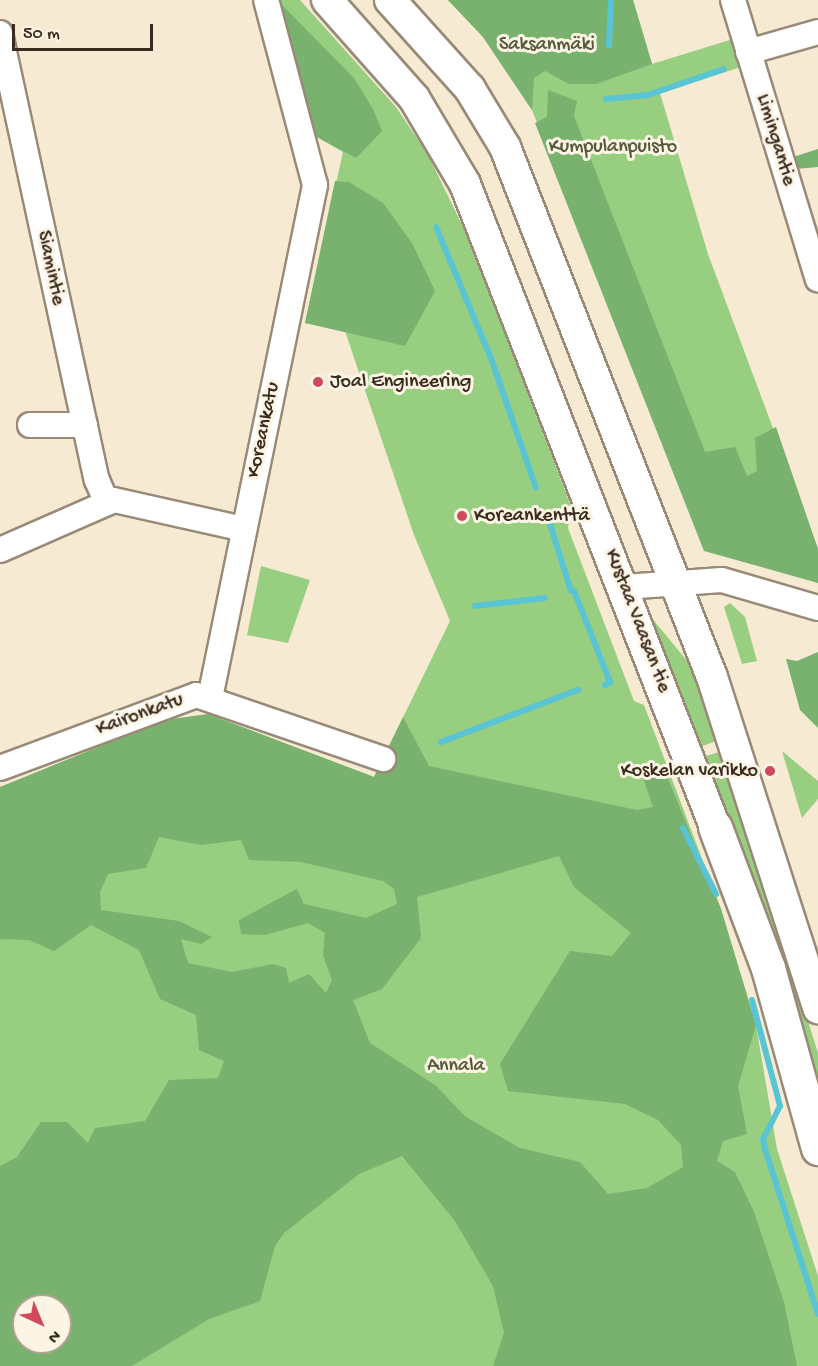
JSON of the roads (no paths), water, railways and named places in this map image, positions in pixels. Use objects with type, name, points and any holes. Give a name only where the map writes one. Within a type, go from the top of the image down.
[{"type":"highway","name":"Kustaa Vaasan tie","points":[[715,827],[768,968],[818,1148]]},
{"type":"main road","name":"Kustaa Vaasan tie","points":[[327,0],[414,98],[465,184],[624,587],[715,827]]},
{"type":"main road","points":[[390,0],[470,89],[505,147],[676,580],[742,763],[818,1008]]},
{"type":"street","name":"Koreankatu","points":[[210,698],[315,185],[312,163],[266,0]]},
{"type":"street","name":"Limingantie","points":[[733,0],[818,279]]},
{"type":"street","points":[[748,52],[818,32]]},
{"type":"street","name":"Siamintie","points":[[0,33],[85,425],[106,501]]},
{"type":"street","points":[[30,425],[85,425]]},
{"type":"street","points":[[0,550],[106,501],[244,529]]},
{"type":"street","points":[[624,587],[676,580],[722,580],[818,608]]},
{"type":"street","name":"Kaironkatu","points":[[0,768],[171,700],[210,698],[238,712],[383,759]]},
{"type":"waterway","points":[[609,45],[611,0]]},
{"type":"waterway","points":[[606,99],[648,95],[724,69]]},
{"type":"waterway","points":[[436,227],[492,361],[536,488]]},
{"type":"waterway","points":[[550,524],[571,591]]},
{"type":"waterway","points":[[574,591],[610,682],[605,685]]},
{"type":"waterway","points":[[475,606],[545,598]]},
{"type":"waterway","points":[[441,742],[578,690]]},
{"type":"waterway","points":[[683,828],[716,894]]},
{"type":"waterway","points":[[752,1000],[780,1106],[763,1139],[765,1149],[818,1314]]},
{"type":"place","name":"Joal Engineering","points":[[318,382]]},
{"type":"place","name":"Koreankenttä","points":[[462,516]]},
{"type":"place","name":"Koskelan varikko","points":[[770,771]]},
{"type":"park label","name":"Saksanmäki","points":[[547,45]]},
{"type":"park label","name":"Kumpulanpuisto","points":[[613,147]]},
{"type":"park label","name":"Annala","points":[[456,1066]]}]
